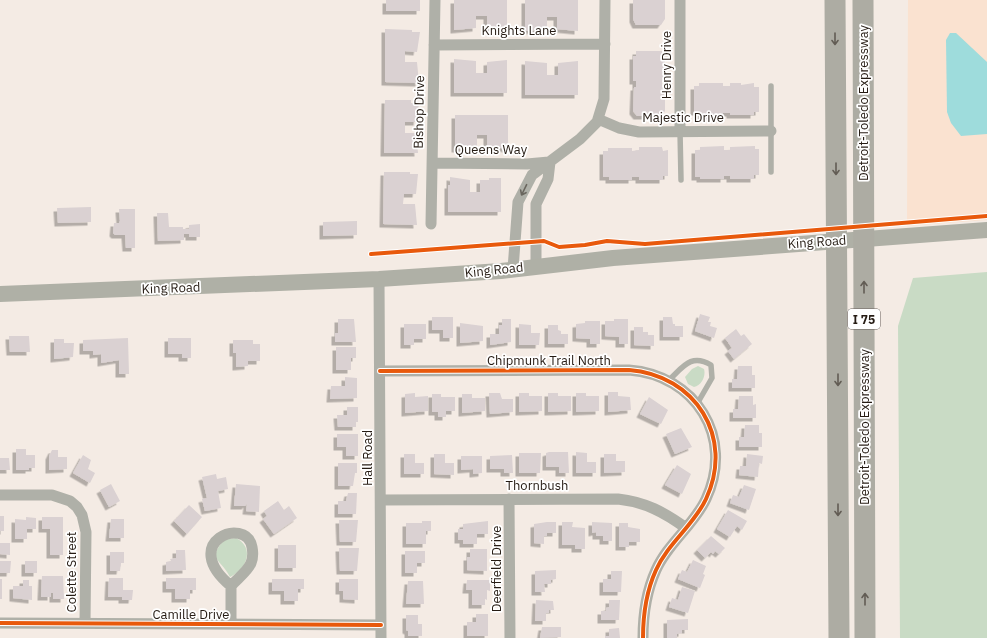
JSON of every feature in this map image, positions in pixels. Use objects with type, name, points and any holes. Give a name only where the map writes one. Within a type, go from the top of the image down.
[{"type":"highway","name":"Detroit-Toledo Expressway","points":[[835,0],[839,638]]},
{"type":"highway","name":"Detroit-Toledo Expressway","points":[[863,0],[865,638]]},
{"type":"main road","name":"King Road","points":[[0,294],[380,279],[513,269],[791,244],[987,230]]},
{"type":"street","name":"Bishop Drive","points":[[431,224],[434,0]]},
{"type":"street","points":[[513,269],[518,202],[532,174],[580,139],[597,122],[604,100],[605,0]]},
{"type":"street","name":"Henry Drive","points":[[680,0],[680,130]]},
{"type":"street","name":"Knights Lane","points":[[434,45],[605,44]]},
{"type":"street","name":"Majestic Drive","points":[[598,119],[619,128],[639,132],[680,130],[771,131]]},
{"type":"street","name":"Queens Way","points":[[433,162],[527,164],[550,162]]},
{"type":"street","points":[[536,266],[536,204],[548,180],[550,162]]},
{"type":"street","name":"Hall Road","points":[[380,279],[381,638]]},
{"type":"street","name":"Chipmunk Trail North","points":[[380,371],[629,370],[649,372],[669,380],[684,390],[700,408]]},
{"type":"street","points":[[643,638],[644,610],[651,581],[667,550],[686,528],[706,499],[712,483],[715,467],[714,441],[708,421],[700,408]]},
{"type":"street","name":"Colette Street","points":[[0,495],[52,495],[62,497],[70,501],[80,511],[85,524],[86,532],[85,623]]},
{"type":"street","name":"Deerfield Drive","points":[[509,499],[510,638]]},
{"type":"street","name":"Thornbush","points":[[381,500],[631,500],[658,509],[686,528]]},
{"type":"street","points":[[231,586],[215,569],[211,560],[211,549],[214,541],[222,536],[237,533],[251,544],[253,553],[249,566],[231,586],[231,624]]},
{"type":"street","name":"Camille Drive","points":[[0,623],[381,625]]},
{"type":"lane","points":[[771,86],[771,172]]},
{"type":"lane","points":[[680,130],[682,180]]},
{"type":"lane","points":[[669,380],[688,362],[702,360],[711,365],[712,378],[700,408]]},
{"type":"shaded area","points":[[908,0],[987,0],[987,220],[907,226]]},
{"type":"green space","points":[[987,272],[987,638],[900,638],[898,326],[913,278]]},
{"type":"green space","points":[[698,366],[704,369],[703,380],[694,387],[688,384],[685,377],[692,369]]},
{"type":"green space","points":[[236,538],[242,542],[247,553],[241,569],[230,577],[217,559],[216,551],[225,539]]},
{"type":"water","points":[[950,33],[956,33],[987,62],[987,134],[961,136],[951,123],[947,112],[946,40]]},
{"type":"building","points":[[386,0],[420,0],[420,11],[386,11]]},
{"type":"building","points":[[454,0],[507,0],[507,30],[487,28],[487,16],[476,16],[476,28],[454,30]]},
{"type":"building","points":[[525,0],[578,0],[578,31],[557,29],[557,17],[547,17],[547,29],[525,31]]},
{"type":"building","points":[[633,0],[665,0],[665,19],[661,25],[636,25],[633,19]]},
{"type":"building","points":[[385,29],[412,30],[412,32],[420,32],[417,52],[405,51],[405,62],[417,62],[419,83],[385,82]]},
{"type":"building","points":[[636,51],[662,51],[662,56],[665,56],[665,80],[662,80],[662,87],[665,87],[665,111],[662,116],[637,116],[633,111],[634,87],[636,87],[636,81],[633,81],[633,56],[636,56]]},
{"type":"building","points":[[454,59],[476,61],[476,73],[487,73],[487,62],[507,60],[507,93],[454,93]]},
{"type":"building","points":[[525,61],[547,63],[547,75],[558,75],[558,63],[578,61],[578,95],[525,95]]},
{"type":"building","points":[[699,83],[723,83],[723,86],[730,86],[730,83],[741,83],[741,85],[754,83],[754,87],[759,87],[759,112],[754,112],[754,115],[730,115],[730,113],[723,113],[723,116],[699,116],[699,112],[694,112],[694,86],[699,86]]},
{"type":"building","points":[[385,100],[411,100],[411,103],[419,103],[417,122],[405,122],[405,133],[416,133],[418,153],[384,153]]},
{"type":"building","points":[[455,115],[508,115],[508,149],[487,146],[487,135],[477,135],[477,147],[455,149]]},
{"type":"building","points":[[724,146],[724,150],[730,150],[730,147],[755,146],[755,149],[759,149],[759,175],[754,175],[754,179],[730,179],[730,176],[724,176],[724,179],[700,179],[700,177],[695,177],[695,150],[700,150],[700,147]]},
{"type":"building","points":[[639,147],[662,147],[663,151],[668,150],[668,176],[663,176],[663,180],[639,180],[639,177],[632,177],[632,180],[609,180],[609,177],[603,177],[603,151],[608,151],[608,148],[632,148],[632,151],[639,150]]},
{"type":"building","points":[[384,172],[410,172],[410,174],[418,174],[416,194],[404,194],[403,204],[415,204],[417,225],[383,224]]},
{"type":"building","points":[[450,177],[470,180],[470,192],[480,192],[480,180],[501,178],[501,212],[448,212],[448,185],[450,185]]},
{"type":"building","points":[[91,207],[91,222],[58,223],[57,208]]},
{"type":"building","points":[[119,209],[135,209],[135,248],[126,248],[125,235],[115,235],[113,233],[114,223],[119,223],[120,221]]},
{"type":"building","points":[[157,213],[168,213],[169,227],[183,227],[183,229],[189,229],[189,225],[200,224],[200,237],[189,237],[189,234],[184,234],[184,240],[158,241]]},
{"type":"building","points":[[357,221],[357,235],[323,236],[323,222]]},
{"type":"building","points":[[700,314],[710,317],[708,322],[711,322],[710,326],[717,328],[714,338],[695,331]]},
{"type":"building","points":[[432,317],[453,317],[453,338],[443,338],[443,330],[432,330]]},
{"type":"building","points":[[663,317],[672,317],[673,324],[675,324],[675,326],[683,326],[683,337],[663,337]]},
{"type":"building","points":[[338,319],[354,319],[356,342],[335,342],[335,333],[338,333]]},
{"type":"building","points":[[502,319],[511,319],[511,342],[490,345],[490,334],[499,334],[499,325],[502,325]]},
{"type":"building","points":[[614,319],[628,319],[628,344],[619,344],[619,337],[605,336],[605,321],[614,321]]},
{"type":"building","points":[[585,321],[600,321],[600,344],[590,344],[590,339],[576,338],[576,324],[585,323]]},
{"type":"building","points":[[460,323],[483,326],[483,341],[460,343]]},
{"type":"building","points":[[404,324],[426,324],[426,339],[414,339],[414,345],[404,345]]},
{"type":"building","points":[[519,324],[531,325],[531,333],[540,333],[539,345],[519,345]]},
{"type":"building","points":[[548,325],[558,325],[558,330],[561,331],[561,334],[568,334],[568,344],[548,344]]},
{"type":"building","points":[[634,327],[643,327],[643,332],[648,332],[648,335],[654,335],[654,346],[634,345]]},
{"type":"building","points":[[736,329],[741,336],[744,334],[752,344],[734,359],[728,351],[732,348],[725,338]]},
{"type":"building","points":[[9,336],[29,336],[30,352],[10,352]]},
{"type":"building","points":[[128,338],[129,374],[119,374],[119,360],[101,363],[101,354],[93,355],[93,351],[83,351],[83,340]]},
{"type":"building","points":[[168,338],[191,338],[191,358],[182,358],[182,354],[168,354]]},
{"type":"building","points":[[54,339],[64,339],[64,343],[74,343],[73,357],[54,359]]},
{"type":"building","points":[[233,340],[253,340],[253,344],[260,344],[260,361],[248,361],[248,366],[236,367],[236,353],[233,353]]},
{"type":"building","points":[[336,347],[356,347],[356,358],[351,358],[351,370],[336,370]]},
{"type":"building","points":[[738,366],[752,366],[752,375],[755,375],[755,388],[732,388],[732,379],[737,379]]},
{"type":"building","points":[[345,377],[357,378],[357,398],[330,399],[331,386],[345,386]]},
{"type":"building","points":[[608,392],[618,392],[618,396],[630,397],[631,410],[608,412]]},
{"type":"building","points":[[415,393],[415,397],[428,396],[428,411],[405,413],[405,394]]},
{"type":"building","points":[[489,393],[500,393],[502,399],[513,399],[513,412],[490,414]]},
{"type":"building","points":[[519,393],[529,393],[529,396],[542,396],[542,411],[519,412]]},
{"type":"building","points":[[548,393],[558,393],[558,396],[571,396],[571,411],[548,412]]},
{"type":"building","points":[[576,393],[586,393],[586,396],[599,396],[599,411],[576,412]]},
{"type":"building","points":[[432,394],[441,394],[441,397],[455,397],[455,411],[446,411],[446,417],[438,417],[438,412],[432,412]]},
{"type":"building","points":[[462,394],[472,394],[472,398],[485,398],[485,411],[462,413]]},
{"type":"building","points":[[739,396],[753,396],[753,405],[756,404],[756,418],[733,418],[733,409],[738,409]]},
{"type":"building","points":[[649,397],[668,410],[661,424],[640,414]]},
{"type":"building","points":[[347,407],[358,407],[358,422],[356,422],[356,427],[338,427],[337,415],[347,415]]},
{"type":"building","points":[[745,425],[759,425],[759,433],[762,433],[762,447],[739,447],[739,437],[744,437]]},
{"type":"building","points":[[681,428],[692,447],[675,454],[666,434]]},
{"type":"building","points":[[337,434],[358,434],[358,456],[346,456],[346,447],[337,447]]},
{"type":"building","points":[[16,449],[26,449],[26,455],[35,455],[35,468],[29,468],[29,470],[16,470]]},
{"type":"building","points":[[52,450],[58,450],[58,457],[67,457],[67,469],[49,470],[49,456]]},
{"type":"building","points":[[568,452],[569,473],[559,473],[559,467],[546,467],[546,453]]},
{"type":"building","points":[[576,452],[587,453],[587,462],[596,462],[596,473],[576,473]]},
{"type":"building","points":[[519,453],[541,453],[540,473],[519,473]]},
{"type":"building","points":[[404,454],[415,454],[415,463],[424,463],[424,474],[404,474]]},
{"type":"building","points":[[434,454],[445,454],[445,463],[454,463],[454,475],[434,474]]},
{"type":"building","points":[[604,454],[616,454],[616,461],[625,461],[625,472],[604,473]]},
{"type":"building","points":[[747,454],[763,456],[762,464],[759,463],[758,477],[739,475],[740,466],[746,466]]},
{"type":"building","points":[[83,455],[91,460],[88,469],[95,473],[90,483],[73,473]]},
{"type":"building","points":[[512,455],[513,473],[504,473],[504,469],[490,469],[490,456]]},
{"type":"building","points":[[461,456],[482,456],[482,473],[473,474],[473,469],[461,470]]},
{"type":"building","points":[[0,458],[9,458],[10,470],[0,470]]},
{"type":"building","points":[[338,463],[357,463],[357,473],[355,473],[353,486],[338,486]]},
{"type":"building","points":[[677,465],[691,474],[682,494],[665,485]]},
{"type":"building","points":[[216,474],[217,479],[226,477],[228,489],[218,491],[221,508],[205,511],[202,499],[207,498],[202,477]]},
{"type":"building","points":[[111,484],[120,501],[109,507],[100,490]]},
{"type":"building","points":[[236,484],[260,486],[259,512],[246,511],[247,504],[245,506],[234,506]]},
{"type":"building","points":[[744,485],[756,489],[749,510],[730,503],[733,495],[739,497]]},
{"type":"building","points":[[348,493],[357,493],[356,514],[338,514],[338,501],[346,501]]},
{"type":"building","points":[[278,501],[284,510],[289,506],[297,518],[274,534],[263,519],[267,516],[264,511]]},
{"type":"building","points":[[189,505],[202,517],[187,534],[174,521]]},
{"type":"building","points":[[728,510],[747,521],[742,530],[737,526],[730,537],[717,529]]},
{"type":"building","points":[[0,516],[4,516],[4,531],[0,531]]},
{"type":"building","points":[[26,517],[36,518],[36,529],[27,529],[27,539],[15,539],[15,519],[26,520]]},
{"type":"building","points":[[42,517],[63,517],[63,555],[50,555],[50,529],[42,529]]},
{"type":"building","points":[[111,519],[124,519],[124,538],[109,538]]},
{"type":"building","points":[[339,520],[358,520],[356,542],[340,542]]},
{"type":"building","points":[[422,521],[431,521],[431,531],[426,531],[426,544],[406,544],[406,523],[422,523]]},
{"type":"building","points":[[488,521],[488,534],[477,534],[477,544],[463,544],[463,540],[458,540],[458,529],[463,529],[463,524]]},
{"type":"building","points":[[556,522],[556,533],[547,533],[547,536],[544,536],[544,544],[534,543],[534,524]]},
{"type":"building","points":[[562,522],[573,522],[572,527],[585,528],[585,549],[575,549],[575,545],[562,545]]},
{"type":"building","points":[[592,522],[612,523],[612,541],[603,541],[603,536],[596,536],[596,532],[592,533]]},
{"type":"building","points":[[619,523],[628,523],[628,527],[640,529],[640,542],[629,542],[629,547],[619,547]]},
{"type":"building","points":[[711,536],[725,548],[719,554],[715,551],[713,554],[711,552],[705,558],[697,550]]},
{"type":"building","points":[[0,543],[10,543],[10,555],[0,554]]},
{"type":"building","points":[[278,545],[296,545],[296,568],[278,568]]},
{"type":"building","points":[[339,548],[359,548],[357,571],[340,571]]},
{"type":"building","points":[[470,549],[487,549],[487,571],[467,570],[467,557],[470,557]]},
{"type":"building","points":[[176,550],[185,550],[186,570],[166,571],[166,562],[171,561],[170,559],[176,558]]},
{"type":"building","points":[[405,551],[425,551],[425,563],[417,563],[417,573],[405,573]]},
{"type":"building","points":[[110,552],[124,552],[124,563],[121,563],[120,571],[110,571]]},
{"type":"building","points":[[693,560],[706,566],[703,574],[705,575],[700,588],[678,579],[682,570],[687,572]]},
{"type":"building","points":[[0,561],[11,561],[10,573],[0,573]]},
{"type":"building","points":[[25,561],[37,561],[37,573],[25,573]]},
{"type":"building","points":[[556,570],[556,579],[551,580],[551,584],[544,584],[545,592],[535,592],[535,571]]},
{"type":"building","points":[[611,571],[622,571],[621,592],[603,592],[603,579],[611,579]]},
{"type":"building","points":[[42,576],[63,576],[64,599],[53,599],[53,593],[51,593],[51,597],[41,597]]},
{"type":"building","points":[[109,578],[123,578],[123,590],[133,590],[132,600],[122,600],[122,597],[108,597]]},
{"type":"building","points":[[166,578],[196,578],[196,590],[190,590],[190,599],[175,599],[175,589],[166,589]]},
{"type":"building","points":[[0,579],[2,579],[2,599],[0,599]]},
{"type":"building","points":[[272,579],[304,579],[304,589],[298,589],[298,601],[284,601],[284,591],[272,591]]},
{"type":"building","points":[[339,579],[358,579],[358,600],[343,599],[343,591],[339,591]]},
{"type":"building","points":[[23,580],[29,580],[29,586],[32,586],[32,600],[13,598],[13,586],[23,586]]},
{"type":"building","points":[[467,580],[490,580],[490,591],[487,590],[487,600],[485,599],[485,605],[472,605],[472,590],[466,590]]},
{"type":"building","points":[[408,581],[423,581],[424,604],[406,604]]},
{"type":"building","points":[[682,587],[695,591],[688,613],[669,607],[672,598],[678,600]]},
{"type":"building","points":[[536,600],[553,601],[554,610],[549,610],[549,613],[546,613],[546,621],[535,621]]},
{"type":"building","points":[[609,600],[620,600],[619,620],[601,620],[601,611],[606,611],[606,608],[609,607]]},
{"type":"building","points":[[476,614],[488,614],[488,636],[467,636],[467,622],[476,622]]},
{"type":"building","points":[[406,615],[418,615],[418,624],[422,624],[422,636],[408,636],[408,631],[406,630]]},
{"type":"building","points":[[688,619],[688,630],[682,630],[682,633],[677,634],[677,638],[667,638],[667,620]]},
{"type":"building","points":[[542,627],[561,627],[561,637],[540,638]]},
{"type":"building","points":[[619,628],[620,638],[605,638],[605,636],[609,636],[609,629]]},
{"type":"cycle path","points":[[371,254],[544,241],[559,247],[585,245],[607,241],[645,244],[987,216]]},
{"type":"cycle path","points":[[380,371],[629,370],[652,374],[673,384],[690,397],[703,413],[712,432],[715,453],[714,476],[706,499],[701,508],[667,551],[656,570],[646,603],[643,638]]},
{"type":"cycle path","points":[[0,623],[381,625]]}]
